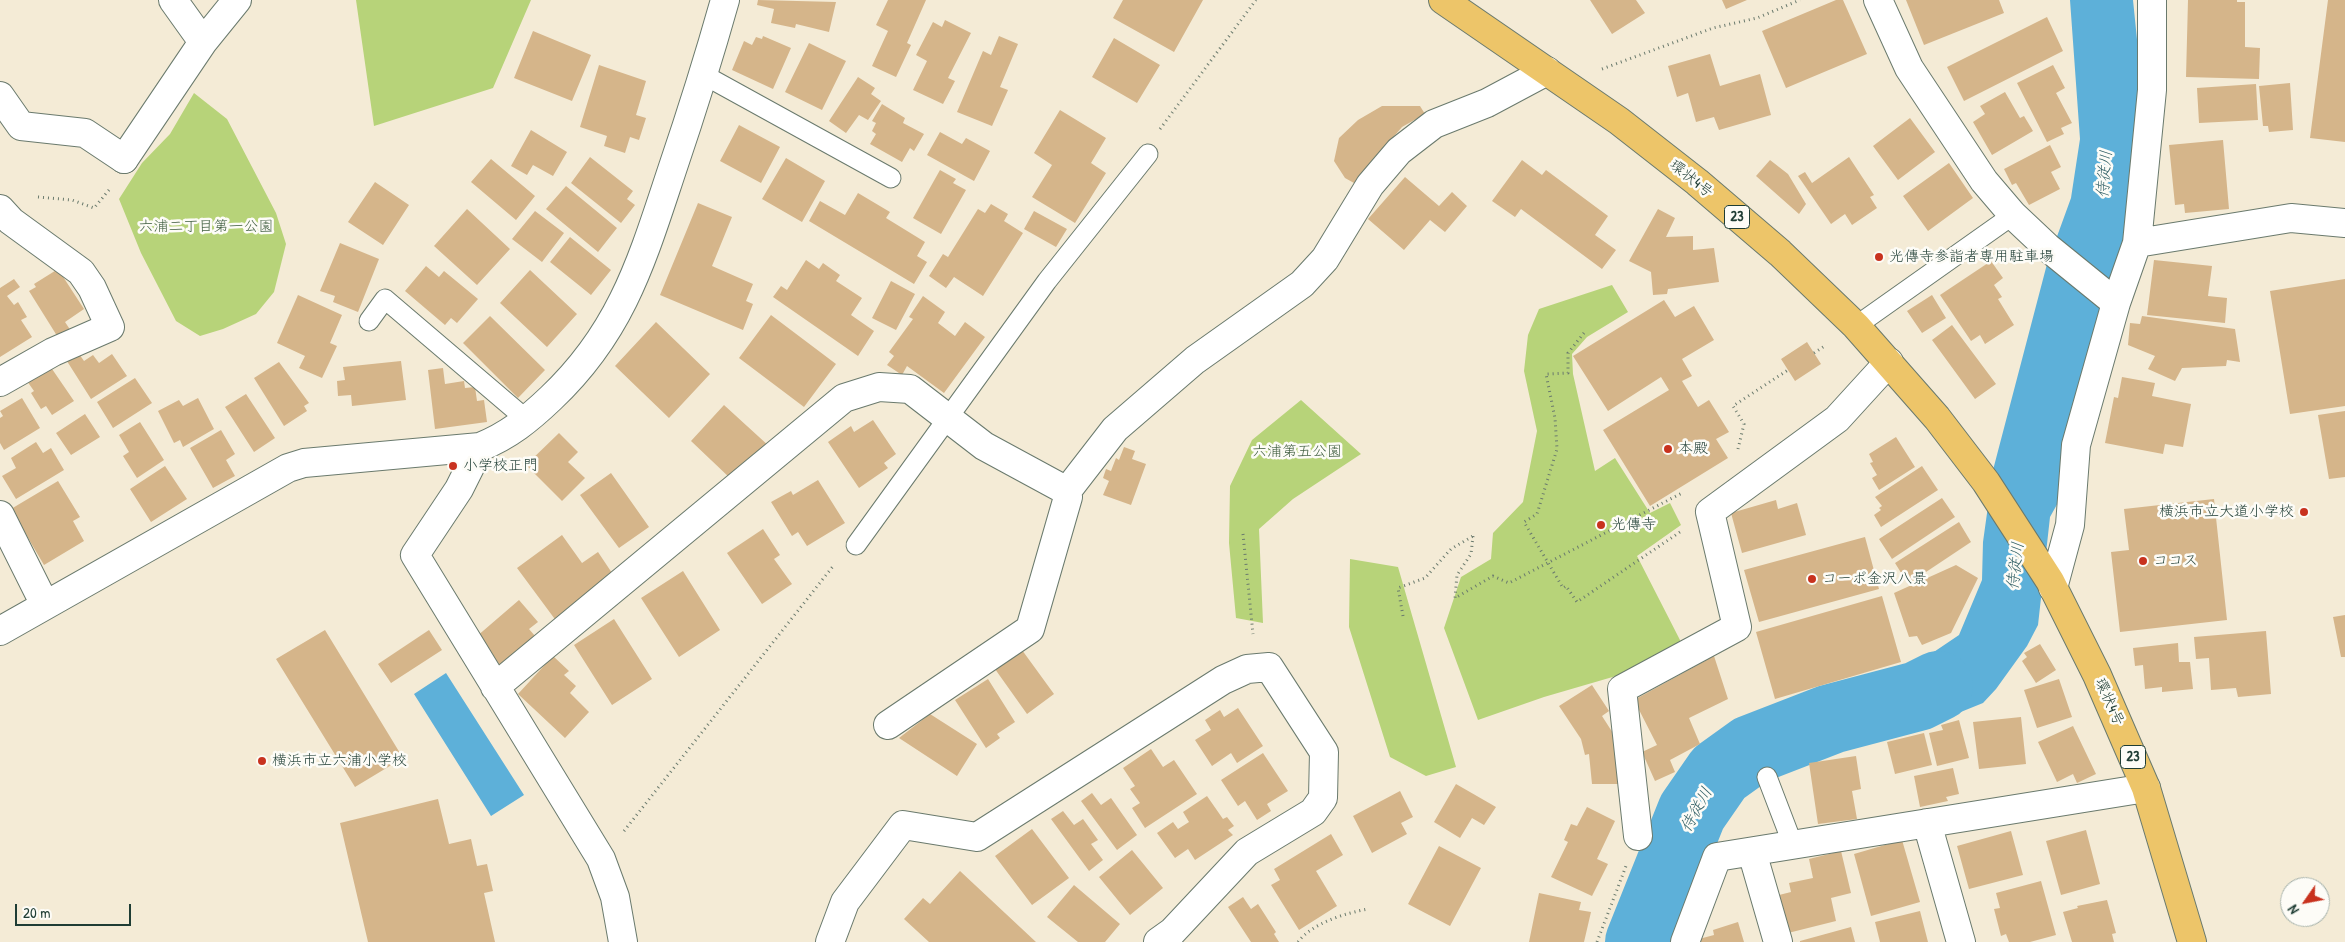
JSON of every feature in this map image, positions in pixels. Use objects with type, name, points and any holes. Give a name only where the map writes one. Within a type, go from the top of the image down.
[{"type":"main road","name":"環状4号","points":[[1443,0],[1618,121],[1696,182],[1780,254],[1856,326],[1937,418],[1986,482],[2052,585],[2097,676],[2146,788],[2192,942]]},
{"type":"street","points":[[173,0],[203,42]]},
{"type":"street","points":[[0,96],[21,126],[85,132],[124,159],[203,42],[237,0]]},
{"type":"street","points":[[0,631],[288,468],[304,463],[480,447],[501,439],[527,420],[565,384],[592,353],[620,311],[642,261],[704,75],[725,0]]},
{"type":"street","points":[[1878,0],[1909,68],[1984,181],[2013,215],[2046,247],[2113,299]]},
{"type":"street","points":[[2052,585],[2070,525],[2076,445],[2113,299],[2138,243],[2152,90],[2152,0]]},
{"type":"street","points":[[888,725],[1030,629],[1068,497],[1067,491],[1115,429],[1194,360],[1302,284],[1324,259],[1370,185],[1399,151],[1434,124],[1487,103],[1547,72]]},
{"type":"street","points":[[0,209],[12,221],[81,272],[92,288],[110,327],[53,352],[0,382]]},
{"type":"street","points":[[2138,243],[2291,218],[2345,223]]},
{"type":"street","points":[[1638,836],[1622,689],[1737,627],[1710,512],[1837,419],[1889,362]]},
{"type":"street","points":[[494,687],[844,398],[879,387],[910,389],[984,446],[1067,491]]},
{"type":"street","points":[[480,447],[458,489],[415,555],[494,687],[602,859],[615,897],[623,942]]},
{"type":"street","points":[[0,515],[45,605]]},
{"type":"street","points":[[830,942],[845,902],[903,825],[977,837],[1223,680],[1247,669],[1269,667],[1324,752],[1323,798],[1313,812],[1247,852],[1172,932],[1158,942]]},
{"type":"street","points":[[1685,942],[1717,857],[2146,788]]},
{"type":"street","points":[[1927,823],[1961,942]]},
{"type":"street","points":[[1752,852],[1778,942]]},
{"type":"lane","points":[[704,75],[892,178]]},
{"type":"lane","points":[[856,546],[1047,281],[1148,154]]},
{"type":"lane","points":[[1856,326],[2013,215]]},
{"type":"lane","points":[[369,321],[385,299],[527,420]]},
{"type":"lane","points":[[1766,777],[1793,845]]},
{"type":"path","points":[[1148,154],[1154,136],[1256,0]]},
{"type":"path","points":[[1547,72],[1596,71],[1713,28],[1757,18],[1800,0]]},
{"type":"path","points":[[36,196],[72,200],[94,208],[118,178],[124,159]]},
{"type":"path","points":[[1584,332],[1568,353],[1568,373],[1546,374],[1555,418],[1557,449],[1537,514],[1524,522],[1563,588],[1566,586],[1577,602],[1681,532]]},
{"type":"path","points":[[1736,458],[1744,424],[1733,406],[1788,370]]},
{"type":"path","points":[[1403,616],[1398,588],[1425,578],[1452,549],[1473,536],[1471,554],[1457,575],[1455,598],[1493,576],[1509,583],[1683,493]]},
{"type":"path","points":[[1674,497],[1678,504]]},
{"type":"path","points":[[1243,534],[1253,622]]},
{"type":"path","points":[[602,859],[841,556],[856,546]]},
{"type":"path","points":[[1597,942],[1638,836]]},
{"type":"path","points":[[1298,942],[1323,924],[1345,913],[1368,909]]},
{"type":"green space","points":[[356,0],[531,0],[493,88],[374,126]]},
{"type":"green space","name":"六浦二丁目第一公園","points":[[194,93],[227,119],[276,213],[286,244],[274,292],[256,314],[223,329],[200,336],[176,321],[141,253],[119,199],[142,163],[170,134]]},
{"type":"green space","points":[[1612,285],[1628,312],[1587,337],[1572,354],[1573,374],[1595,471],[1615,458],[1650,513],[1670,503],[1681,525],[1637,556],[1681,642],[1616,676],[1544,697],[1478,720],[1444,628],[1461,577],[1491,559],[1493,533],[1523,502],[1537,431],[1524,371],[1528,335],[1539,309]]},
{"type":"green space","name":"六浦第五公園","points":[[1301,400],[1361,454],[1293,499],[1259,529],[1263,623],[1236,618],[1229,543],[1230,486],[1252,440]]},
{"type":"green space","points":[[1350,559],[1398,567],[1456,767],[1426,776],[1390,757],[1349,627]]},
{"type":"water","points":[[2070,0],[2133,0],[2140,69],[2132,225],[2099,316],[2062,449],[2060,499],[2050,517],[2038,625],[2027,646],[1996,689],[1983,703],[1941,720],[1853,744],[1838,685],[1919,662],[1959,635],[1982,580],[1983,542],[1993,470],[2047,264],[2071,198],[2080,139]]},
{"type":"water","points":[[446,673],[524,795],[491,816],[414,694]]},
{"type":"building","points":[[758,0],[836,2],[829,32],[796,24],[795,28],[771,23],[774,9],[757,5]]},
{"type":"building","points":[[888,0],[926,0],[907,43],[911,45],[896,77],[872,66],[888,31],[876,25]]},
{"type":"building","points":[[1123,0],[1203,0],[1174,52],[1113,18]]},
{"type":"building","points":[[1590,0],[1636,0],[1645,13],[1612,34]]},
{"type":"building","points":[[1722,0],[1747,0],[1726,9]]},
{"type":"building","points":[[1836,0],[1843,0],[1867,54],[1786,88],[1762,31]]},
{"type":"building","points":[[1906,0],[1999,0],[2004,13],[1924,45]]},
{"type":"building","points":[[2188,0],[2237,0],[2237,2],[2245,2],[2245,47],[2260,48],[2259,79],[2186,77]]},
{"type":"building","points":[[2328,0],[2345,0],[2345,142],[2310,138]]},
{"type":"building","points":[[2047,17],[2063,51],[1964,101],[1947,67]]},
{"type":"building","points":[[945,20],[971,33],[948,78],[955,81],[943,104],[913,90],[927,61],[916,55],[933,22],[942,27]]},
{"type":"building","points":[[533,31],[591,55],[572,101],[514,78]]},
{"type":"building","points":[[763,36],[791,48],[773,89],[732,70],[744,41],[752,45],[756,37],[762,39]]},
{"type":"building","points":[[999,36],[1018,44],[1000,87],[1008,90],[992,126],[957,112],[983,51],[991,55]]},
{"type":"building","points":[[1114,38],[1160,65],[1137,103],[1092,77]]},
{"type":"building","points":[[809,43],[846,61],[822,110],[785,92]]},
{"type":"building","points":[[1710,54],[1720,86],[1760,74],[1771,115],[1719,130],[1714,117],[1696,122],[1688,93],[1677,97],[1668,66]]},
{"type":"building","points":[[599,65],[646,81],[636,115],[646,118],[639,140],[630,137],[625,153],[604,146],[607,136],[580,127]]},
{"type":"building","points":[[2053,65],[2065,88],[2056,93],[2072,123],[2061,128],[2064,134],[2047,142],[2017,83]]},
{"type":"building","points":[[858,77],[875,88],[871,94],[881,101],[868,120],[859,115],[846,133],[829,121]]},
{"type":"building","points":[[2290,83],[2293,130],[2269,132],[2268,126],[2263,126],[2259,86]]},
{"type":"building","points":[[2256,84],[2258,120],[2199,123],[2197,88]]},
{"type":"building","points":[[2005,92],[2020,118],[2024,116],[2033,131],[1992,155],[1973,122],[1985,114],[1980,106]]},
{"type":"building","points":[[882,104],[905,118],[903,123],[924,134],[914,151],[910,148],[902,162],[870,144],[876,134],[872,131],[876,123],[872,121]]},
{"type":"building","points":[[1382,106],[1420,106],[1425,114],[1402,127],[1354,183],[1345,178],[1334,161],[1339,138],[1358,120]]},
{"type":"building","points":[[1060,110],[1106,138],[1091,163],[1106,173],[1075,223],[1032,197],[1052,165],[1034,153]]},
{"type":"building","points":[[1910,118],[1935,152],[1898,180],[1873,146]]},
{"type":"building","points":[[739,125],[780,147],[761,183],[720,161]]},
{"type":"building","points":[[531,130],[567,152],[553,176],[533,165],[527,175],[511,166]]},
{"type":"building","points":[[940,132],[962,144],[966,138],[990,151],[974,181],[927,155]]},
{"type":"building","points":[[2223,140],[2229,209],[2185,213],[2184,204],[2175,205],[2169,145]]},
{"type":"building","points":[[2050,145],[2061,167],[2051,172],[2060,189],[2029,205],[2016,183],[2012,185],[2004,169]]},
{"type":"building","points":[[590,157],[633,191],[627,199],[635,205],[621,223],[571,183]]},
{"type":"building","points":[[1849,157],[1874,195],[1870,197],[1877,208],[1852,225],[1845,214],[1831,224],[1798,176],[1805,172],[1812,183]]},
{"type":"building","points":[[786,158],[825,181],[802,222],[762,199]]},
{"type":"building","points":[[491,159],[535,196],[516,220],[471,182]]},
{"type":"building","points":[[1522,160],[1542,175],[1546,170],[1608,216],[1595,235],[1616,250],[1602,269],[1521,209],[1515,217],[1492,201]]},
{"type":"building","points":[[1770,160],[1788,174],[1806,204],[1799,214],[1756,176]]},
{"type":"building","points":[[1949,163],[1973,198],[1928,231],[1903,196]]},
{"type":"building","points":[[940,170],[956,179],[953,183],[966,190],[941,234],[913,218]]},
{"type":"building","points":[[1405,177],[1439,206],[1452,192],[1467,206],[1445,232],[1430,220],[1404,250],[1368,219]]},
{"type":"building","points":[[375,182],[409,205],[383,245],[348,222]]},
{"type":"building","points":[[566,186],[617,228],[598,252],[546,209]]},
{"type":"building","points":[[858,193],[890,212],[886,218],[925,242],[917,256],[927,262],[914,284],[809,221],[820,201],[845,215]]},
{"type":"building","points":[[698,203],[732,217],[712,266],[753,284],[746,301],[753,304],[743,330],[660,295]]},
{"type":"building","points":[[991,204],[1008,214],[1004,221],[1023,233],[983,296],[954,277],[946,288],[929,276],[943,254],[948,257],[978,209],[985,213]]},
{"type":"building","points":[[467,209],[510,249],[477,285],[434,246]]},
{"type":"building","points":[[1658,209],[1675,218],[1666,237],[1693,236],[1693,250],[1714,248],[1719,282],[1668,289],[1667,294],[1653,295],[1651,272],[1629,261]]},
{"type":"building","points":[[535,211],[564,233],[542,262],[512,239]]},
{"type":"building","points":[[1034,211],[1067,229],[1056,247],[1024,229]]},
{"type":"building","points":[[570,237],[611,270],[591,295],[550,262]]},
{"type":"building","points":[[340,243],[379,259],[358,312],[333,302],[335,296],[320,291]]},
{"type":"building","points":[[806,260],[819,269],[823,263],[840,275],[836,281],[862,298],[851,315],[874,331],[858,356],[773,297],[781,286],[787,290]]},
{"type":"building","points":[[2154,260],[2212,266],[2208,296],[2227,298],[2225,323],[2147,315]]},
{"type":"building","points":[[1991,261],[2003,278],[1994,285],[2002,297],[1998,299],[2014,325],[1985,344],[1980,335],[1971,341],[1940,295]]},
{"type":"building","points":[[426,266],[439,277],[444,271],[478,299],[457,323],[451,318],[445,325],[405,291]]},
{"type":"building","points":[[58,269],[84,309],[65,322],[71,331],[59,339],[29,291],[36,287],[34,284]]},
{"type":"building","points":[[530,270],[577,314],[547,347],[500,303]]},
{"type":"building","points":[[14,279],[20,287],[7,296],[14,305],[18,302],[27,317],[21,320],[32,337],[0,357],[0,288]]},
{"type":"building","points":[[2345,279],[2345,406],[2290,414],[2270,291]]},
{"type":"building","points":[[891,281],[915,294],[896,330],[872,318]]},
{"type":"building","points":[[298,295],[342,315],[330,343],[337,346],[322,378],[299,368],[305,356],[277,343]]},
{"type":"building","points":[[1932,295],[1946,318],[1922,333],[1907,311]]},
{"type":"building","points":[[923,296],[945,312],[938,323],[955,336],[965,322],[985,337],[944,393],[907,366],[902,375],[887,365],[894,356],[889,352],[913,319],[909,317]]},
{"type":"building","points":[[1664,300],[1675,317],[1694,306],[1714,340],[1682,359],[1692,376],[1682,381],[1698,407],[1709,400],[1729,432],[1716,439],[1728,458],[1650,506],[1603,430],[1669,390],[1661,377],[1608,411],[1573,356]]},
{"type":"building","points":[[771,315],[836,364],[804,407],[739,358]]},
{"type":"building","points":[[490,316],[545,370],[518,398],[463,343]]},
{"type":"building","points":[[2142,316],[2235,329],[2240,362],[2227,360],[2226,366],[2182,368],[2175,381],[2148,369],[2155,356],[2128,345],[2130,323],[2140,324]]},
{"type":"building","points":[[656,322],[710,374],[669,418],[615,366]]},
{"type":"building","points":[[1952,325],[1996,384],[1975,399],[1932,340]]},
{"type":"building","points":[[1807,342],[1821,364],[1795,381],[1781,359]]},
{"type":"building","points":[[77,351],[84,361],[93,355],[99,363],[112,354],[127,376],[91,399],[65,358]]},
{"type":"building","points":[[401,361],[406,400],[352,406],[351,395],[338,396],[337,381],[345,380],[343,367]]},
{"type":"building","points":[[279,362],[309,403],[304,406],[307,411],[284,426],[254,378]]},
{"type":"building","points":[[50,366],[74,401],[52,415],[46,406],[41,409],[31,393],[34,391],[27,381]]},
{"type":"building","points":[[443,368],[445,384],[464,381],[465,388],[475,387],[477,401],[484,400],[487,422],[435,429],[428,370]]},
{"type":"building","points":[[2122,377],[2155,383],[2152,396],[2191,404],[2183,447],[2165,444],[2163,454],[2105,443],[2114,397],[2118,398]]},
{"type":"building","points":[[135,378],[152,403],[113,428],[97,402]]},
{"type":"building","points":[[246,394],[275,438],[254,452],[225,407]]},
{"type":"building","points":[[22,398],[40,428],[4,450],[0,443],[0,418],[3,416],[0,411]]},
{"type":"building","points":[[198,398],[214,429],[183,447],[180,440],[174,443],[158,411],[179,400],[183,406]]},
{"type":"building","points":[[724,405],[770,447],[731,479],[691,441]]},
{"type":"building","points":[[2345,411],[2345,477],[2329,479],[2318,415]]},
{"type":"building","points":[[85,414],[100,437],[71,455],[56,433]]},
{"type":"building","points":[[873,420],[896,454],[884,463],[888,468],[859,488],[828,442],[851,426],[854,432]]},
{"type":"building","points":[[140,422],[164,460],[137,478],[123,456],[129,452],[119,435]]},
{"type":"building","points":[[221,430],[235,454],[226,460],[235,476],[213,488],[190,448]]},
{"type":"building","points":[[559,433],[578,452],[568,462],[585,478],[562,501],[526,465]]},
{"type":"building","points":[[1896,437],[1915,467],[1879,490],[1872,478],[1877,475],[1870,463],[1873,462],[1869,454]]},
{"type":"building","points":[[36,442],[43,453],[51,448],[64,470],[16,499],[2,476],[16,468],[11,458]]},
{"type":"building","points":[[1124,447],[1135,451],[1132,459],[1146,464],[1131,505],[1103,495],[1109,481],[1103,478],[1106,469],[1111,471],[1116,458],[1119,460]]},
{"type":"building","points":[[165,466],[187,499],[151,522],[130,489]]},
{"type":"building","points":[[1922,466],[1938,490],[1881,527],[1874,515],[1881,510],[1879,508],[1882,506],[1875,497]]},
{"type":"building","points":[[611,473],[649,527],[619,548],[580,495]]},
{"type":"building","points":[[818,480],[845,523],[807,546],[798,532],[792,536],[771,502],[791,491],[793,495]]},
{"type":"building","points":[[58,481],[80,517],[73,521],[84,541],[44,565],[11,509]]},
{"type":"building","points":[[1942,498],[1955,517],[1892,559],[1879,539]]},
{"type":"building","points":[[2214,499],[2227,620],[2120,632],[2111,552],[2129,550],[2124,509]]},
{"type":"building","points":[[1776,500],[1778,509],[1797,503],[1806,535],[1742,553],[1731,513]]},
{"type":"building","points":[[1959,522],[1971,542],[1908,584],[1895,563]]},
{"type":"building","points":[[763,529],[780,555],[774,559],[792,584],[762,604],[727,553]]},
{"type":"building","points":[[562,535],[582,563],[598,552],[616,579],[557,622],[517,568]]},
{"type":"building","name":"コーポ金沢八景","points":[[1865,537],[1879,589],[1759,622],[1744,570]]},
{"type":"building","points":[[1956,565],[1978,578],[1951,633],[1922,645],[1917,636],[1909,637],[1894,593]]},
{"type":"building","points":[[683,571],[720,630],[679,657],[641,598]]},
{"type":"building","points":[[1882,596],[1901,662],[1775,699],[1756,632]]},
{"type":"building","points":[[519,600],[538,622],[529,629],[535,636],[501,666],[476,637]]},
{"type":"building","points":[[2345,615],[2345,657],[2341,657],[2333,617]]},
{"type":"building","points":[[614,619],[652,679],[612,705],[574,645]]},
{"type":"building","points":[[325,630],[403,758],[355,787],[276,659]]},
{"type":"building","points":[[429,630],[442,650],[391,683],[378,664]]},
{"type":"building","points":[[2266,631],[2271,694],[2238,697],[2236,688],[2211,690],[2209,658],[2196,659],[2194,637]]},
{"type":"building","points":[[2178,643],[2179,662],[2190,662],[2193,689],[2162,692],[2162,687],[2145,689],[2143,665],[2135,666],[2133,648]]},
{"type":"building","points":[[2040,644],[2056,670],[2036,683],[2022,661],[2027,657],[2024,653]]},
{"type":"building","points":[[1022,650],[1054,694],[1027,714],[995,669]]},
{"type":"building","points":[[553,656],[569,671],[564,675],[576,686],[570,693],[589,712],[565,738],[518,694]]},
{"type":"building","points":[[1714,656],[1728,699],[1689,718],[1700,744],[1670,760],[1675,772],[1655,781],[1642,752],[1657,745],[1634,700]]},
{"type":"building","points":[[988,679],[1015,722],[997,734],[1000,738],[986,748],[955,700]]},
{"type":"building","points":[[2059,679],[2072,717],[2037,728],[2024,690]]},
{"type":"building","points":[[1592,685],[1609,711],[1602,716],[1618,741],[1622,784],[1592,784],[1589,754],[1585,755],[1581,739],[1559,706]]},
{"type":"building","points":[[1238,708],[1263,746],[1237,763],[1231,753],[1212,766],[1195,740],[1211,730],[1205,720],[1220,710],[1224,717]]},
{"type":"building","points":[[930,714],[977,744],[957,776],[899,738]]},
{"type":"building","points":[[2021,717],[2026,764],[1979,769],[1973,722]]},
{"type":"building","points":[[1959,720],[1969,758],[1937,766],[1929,733],[1943,730],[1941,725]]},
{"type":"building","points":[[2073,726],[2096,774],[2077,783],[2073,774],[2057,782],[2038,742]]},
{"type":"building","points":[[1924,733],[1932,765],[1895,774],[1887,742]]},
{"type":"building","points":[[1151,749],[1163,767],[1174,760],[1197,794],[1145,828],[1132,808],[1140,803],[1130,789],[1135,786],[1123,768]]},
{"type":"building","points":[[1263,753],[1288,791],[1267,804],[1271,811],[1257,820],[1245,801],[1238,806],[1221,780]]},
{"type":"building","points":[[1856,756],[1861,789],[1852,791],[1857,819],[1818,824],[1809,763]]},
{"type":"building","points":[[1953,768],[1959,794],[1946,797],[1948,801],[1920,807],[1914,776]]},
{"type":"building","points":[[1456,784],[1496,807],[1484,825],[1472,818],[1460,838],[1434,822]]},
{"type":"building","points":[[1400,791],[1413,817],[1401,823],[1407,834],[1372,853],[1353,816]]},
{"type":"building","points":[[1092,793],[1101,805],[1111,798],[1137,835],[1117,850],[1081,801]]},
{"type":"building","points":[[1207,796],[1223,819],[1227,817],[1234,826],[1228,830],[1233,835],[1195,860],[1188,849],[1175,858],[1157,833],[1173,822],[1178,829],[1189,822],[1183,812]]},
{"type":"building","points":[[438,799],[449,844],[471,839],[477,866],[487,864],[493,891],[484,893],[495,942],[368,942],[340,823]]},
{"type":"building","points":[[1587,807],[1615,821],[1597,859],[1608,864],[1592,896],[1551,877],[1568,842],[1564,840],[1571,824],[1577,826]]},
{"type":"building","points":[[1063,811],[1074,825],[1083,819],[1098,840],[1091,844],[1103,860],[1089,871],[1051,819]]},
{"type":"building","points":[[1032,829],[1069,878],[1032,905],[995,856]]},
{"type":"building","points":[[2086,830],[2100,884],[2061,895],[2046,841]]},
{"type":"building","points":[[2011,831],[2023,875],[1969,889],[1957,846]]},
{"type":"building","points":[[1331,834],[1343,855],[1316,871],[1337,906],[1299,930],[1271,885],[1280,880],[1274,869]]},
{"type":"building","points":[[1902,840],[1920,902],[1871,916],[1854,854]]},
{"type":"building","points":[[1439,846],[1481,868],[1450,926],[1408,904]]},
{"type":"building","points":[[1132,850],[1163,888],[1130,915],[1099,877]]},
{"type":"building","points":[[1841,851],[1851,893],[1831,898],[1836,921],[1788,933],[1779,895],[1791,892],[1789,883],[1813,878],[1809,859]]},
{"type":"building","points":[[960,871],[1036,942],[929,942],[904,919],[923,898],[930,904]]},
{"type":"building","points":[[2041,881],[2056,935],[2030,942],[2009,942],[2006,934],[2001,936],[1994,909],[2000,908],[1996,893]]},
{"type":"building","points":[[1074,885],[1120,924],[1105,942],[1078,942],[1047,917]]},
{"type":"building","points":[[1539,893],[1581,902],[1579,910],[1591,912],[1584,942],[1529,942]]},
{"type":"building","points":[[1243,897],[1251,909],[1258,904],[1276,932],[1274,934],[1279,942],[1251,942],[1228,907]]},
{"type":"building","points":[[2107,900],[2116,933],[2112,934],[2114,942],[2072,942],[2063,912],[2078,908],[2077,906]]},
{"type":"building","points":[[1920,911],[1928,942],[1880,942],[1875,922]]},
{"type":"building","points":[[1738,922],[1744,942],[1700,942],[1699,939],[1714,935],[1713,930]]},
{"type":"building","points":[[1851,927],[1855,942],[1800,942],[1800,941]]},
{"type":"waterway","name":"侍従川","points":[[1640,942],[1692,812],[1719,773],[1751,750],[1831,719],[1918,696],[1938,686]]},
{"type":"place","name":"光傳寺参詣者専用駐車場","points":[[1879,257]]},
{"type":"place","name":"本殿","points":[[1668,449]]},
{"type":"place","name":"小学校正門","points":[[453,466]]},
{"type":"place","name":"横浜市立大道小学校","points":[[2304,512]]},
{"type":"place","name":"光傳寺","points":[[1601,525]]},
{"type":"place","name":"ココス","points":[[2143,561]]},
{"type":"place","name":"コーポ金沢八景","points":[[1812,579]]},
{"type":"place","name":"横浜市立六浦小学校","points":[[262,761]]}]
